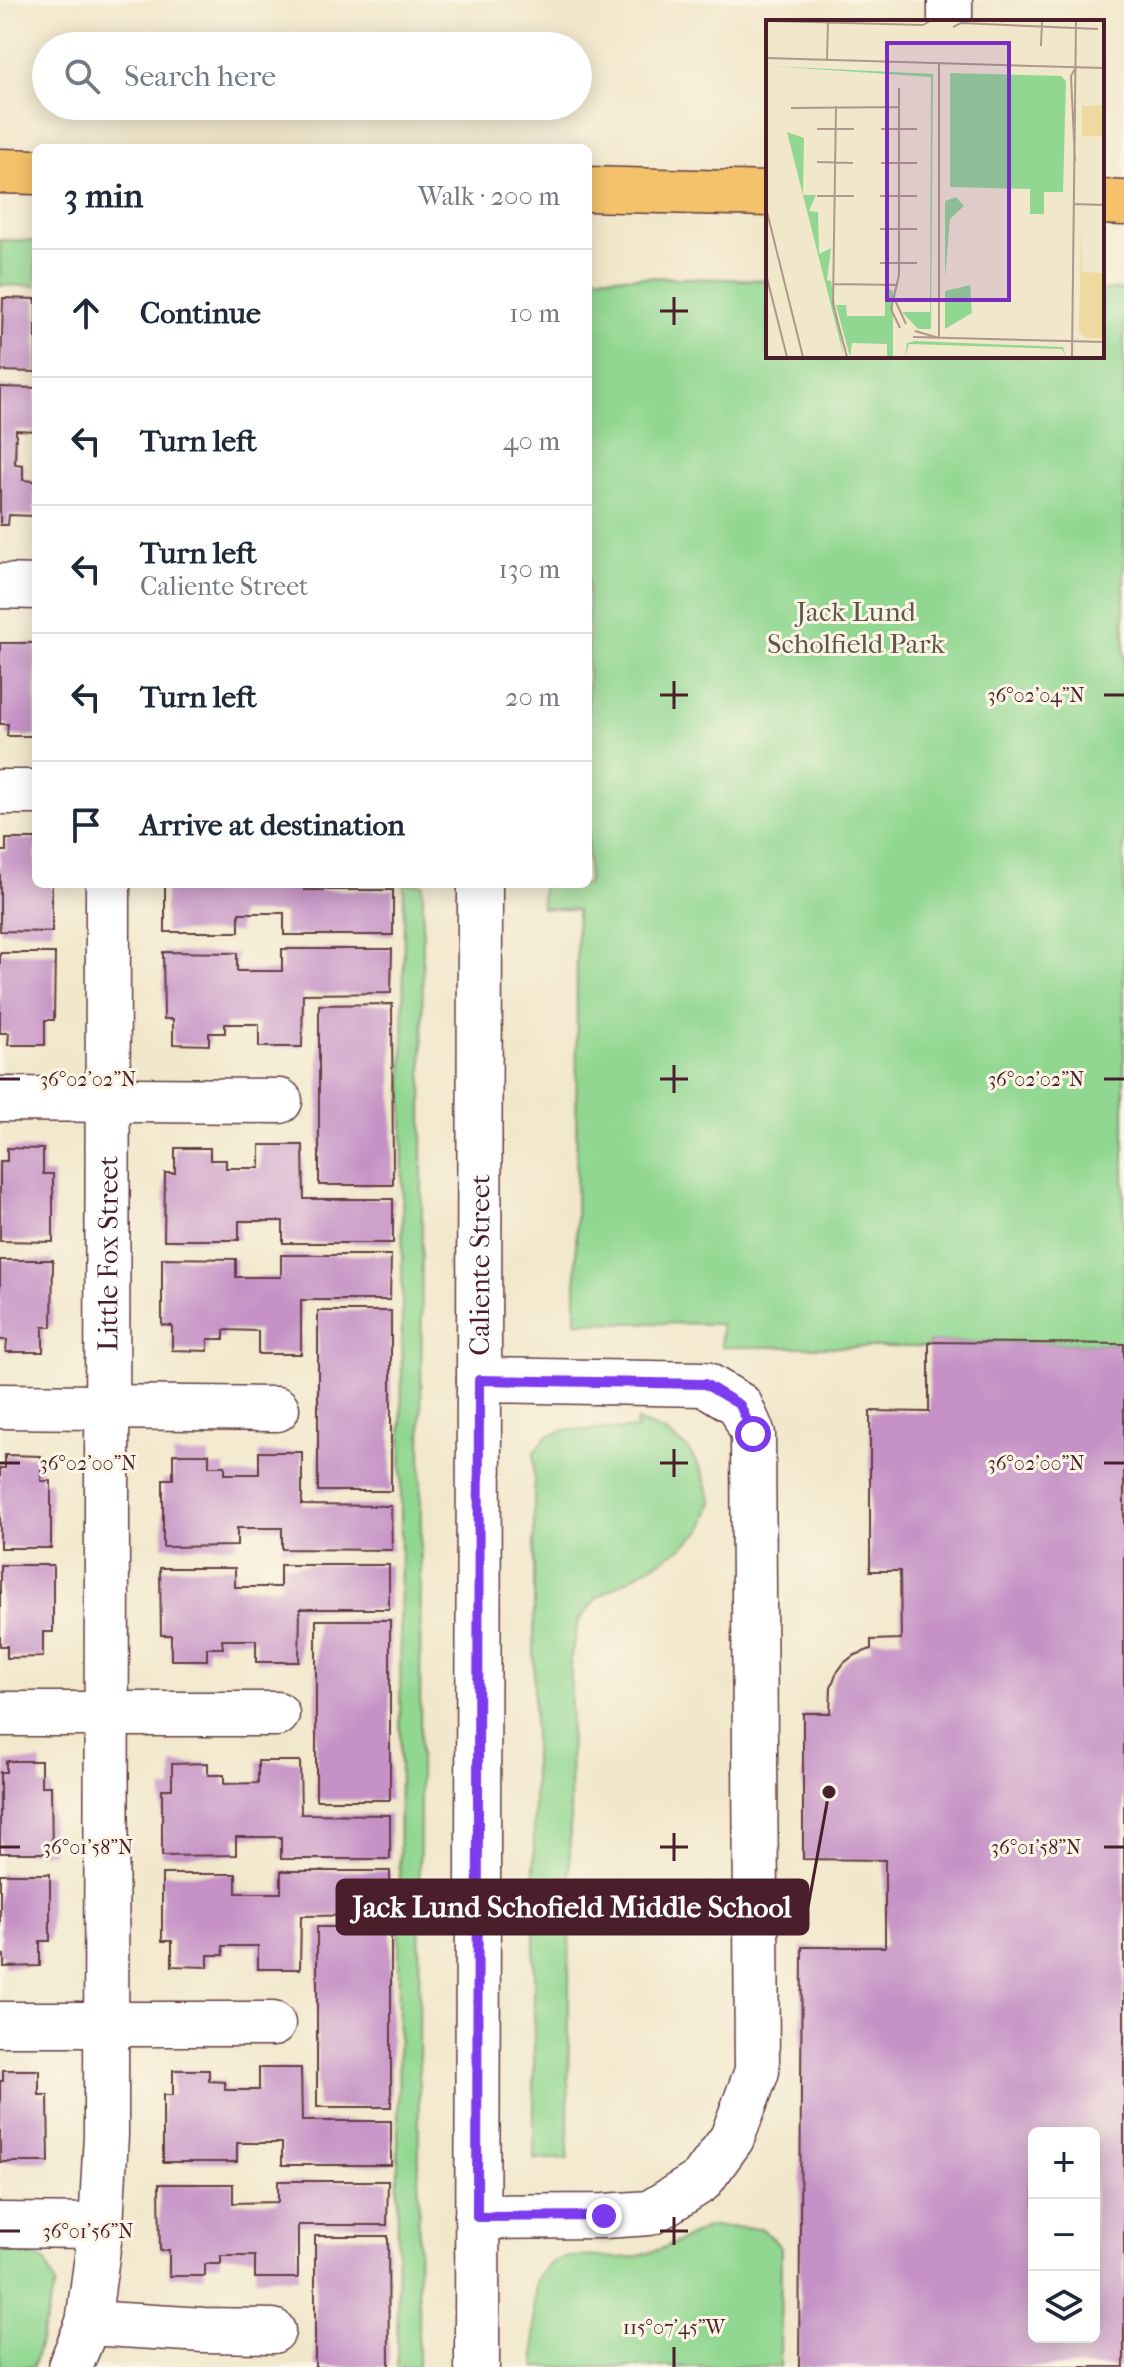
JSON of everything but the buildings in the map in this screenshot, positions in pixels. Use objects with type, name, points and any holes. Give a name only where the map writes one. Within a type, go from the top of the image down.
[{"type":"main road","points":[[0,171],[32,172]]},
{"type":"main road","points":[[592,189],[766,194]]},
{"type":"main road","points":[[1104,202],[1124,203]]},
{"type":"street","points":[[0,586],[32,587]]},
{"type":"street","points":[[0,792],[32,792]]},
{"type":"street","name":"Little Fox Street","points":[[73,2366],[88,2323],[101,2226],[106,2135],[108,888]]},
{"type":"street","name":"Caliente Street","points":[[477,2367],[480,888]]},
{"type":"street","points":[[0,1099],[280,1101]]},
{"type":"street","points":[[477,2217],[650,2213],[701,2181],[732,2138],[757,2071],[753,1434],[740,1405],[705,1384],[479,1380]]},
{"type":"street","points":[[0,1406],[277,1409]]},
{"type":"street","points":[[0,1714],[277,1714]]},
{"type":"street","points":[[0,2024],[273,2024]]},
{"type":"street","points":[[0,2225],[101,2226]]},
{"type":"street","points":[[88,2323],[273,2331]]},
{"type":"green space","points":[[0,240],[32,241],[32,286],[0,285]]},
{"type":"green space","name":"Jack Lund Scholfield Park","points":[[592,276],[766,280],[766,358],[1104,358],[1104,290],[1124,290],[1124,1344],[929,1342],[929,1347],[722,1347],[721,1324],[576,1322],[577,910],[542,908],[542,888],[592,888]]},
{"type":"green space","points":[[404,888],[423,888],[418,2367],[397,2367]]},
{"type":"green space","points":[[637,1421],[665,1432],[688,1449],[703,1474],[712,1502],[702,1530],[680,1549],[597,1598],[579,1620],[571,1656],[568,2159],[534,2159],[534,1452],[547,1436],[565,1430],[636,1429]]},
{"type":"green space","points":[[708,2227],[761,2228],[781,2247],[780,2367],[535,2367],[535,2287],[545,2268],[568,2257],[639,2256]]},
{"type":"green space","points":[[0,2250],[24,2251],[46,2262],[55,2285],[33,2367],[0,2367]]},
{"type":"place","name":"Jack Lund Schofield Middle School","points":[[829,1792]]},
{"type":"route","points":[[604,2216],[477,2217],[479,1380],[705,1384],[740,1405],[753,1434]]}]
